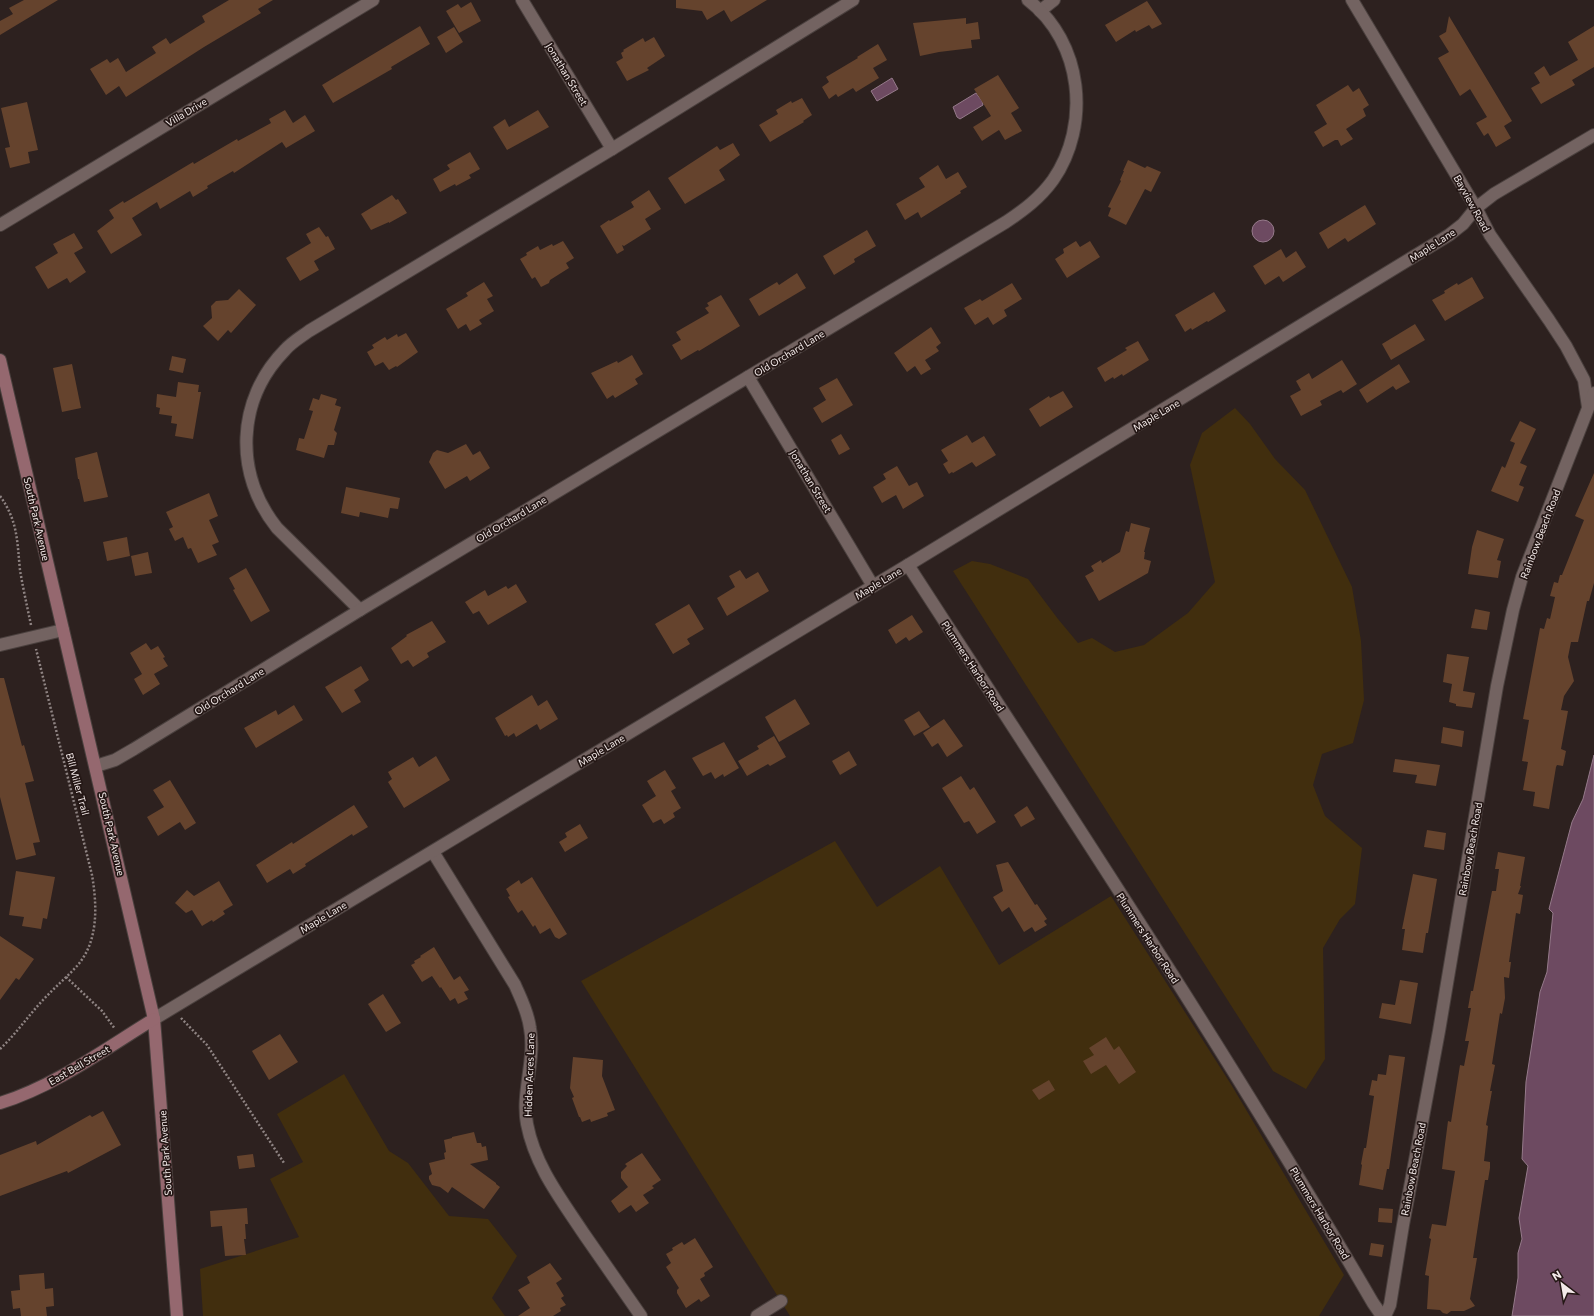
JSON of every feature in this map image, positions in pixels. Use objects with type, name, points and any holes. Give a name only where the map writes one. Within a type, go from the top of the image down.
[{"type":"main road","name":"South Park Avenue","points":[[0,360],[96,766],[154,1020],[177,1316]]},
{"type":"main road","name":"East Bell Street","points":[[0,1103],[59,1077],[154,1020]]},
{"type":"street","name":"Villa Drive","points":[[0,224],[373,0]]},
{"type":"street","name":"Jonathan Street","points":[[522,0],[612,149]]},
{"type":"street","points":[[360,610],[277,528],[269,518],[258,497],[250,474],[246,432],[251,407],[267,371],[285,349],[309,331],[612,149],[853,0]]},
{"type":"street","name":"Old Orchard Lane","points":[[96,766],[115,760],[134,749],[360,610],[1006,222],[1025,209],[1045,190],[1061,167],[1072,142],[1077,114],[1076,84],[1069,57],[1056,30],[1040,11],[1028,0]]},
{"type":"street","points":[[1040,11],[1054,0]]},
{"type":"street","name":"Bayview Road","points":[[1352,0],[1476,208],[1490,235],[1566,346],[1584,380],[1588,407]]},
{"type":"street","name":"Maple Lane","points":[[154,1020],[908,565],[1449,235],[1463,224],[1476,208],[1494,194],[1594,135]]},
{"type":"street","name":"Jonathan Street","points":[[748,377],[873,586]]},
{"type":"street","name":"Rainbow Beach Road","points":[[1384,1316],[1390,1305],[1403,1225],[1439,1031],[1497,686],[1513,610],[1522,577],[1594,393]]},
{"type":"street","name":"Plummers Harbor Road","points":[[908,565],[1246,1091],[1312,1198],[1373,1304],[1384,1316]]},
{"type":"street","points":[[0,645],[63,630]]},
{"type":"street","name":"Hidden Acres Lane","points":[[433,852],[515,985],[525,1008],[530,1029],[531,1052],[526,1095],[527,1122],[531,1141],[539,1162],[560,1198],[641,1316]]},
{"type":"street","points":[[757,1316],[781,1301]]},
{"type":"path","name":"Bill Miller Trail","points":[[0,496],[11,514],[15,528],[20,570],[33,637],[54,725],[82,830],[95,895],[95,925],[86,953],[79,964],[43,1000],[0,1049]]},
{"type":"path","points":[[66,978],[102,1011],[122,1039]]},
{"type":"path","points":[[172,1009],[207,1045],[284,1163]]},
{"type":"shaded area","points":[[892,78],[898,89],[877,101],[871,91]]},
{"type":"shaded area","points":[[976,93],[983,105],[960,119],[957,117],[953,107]]},
{"type":"shaded area","points":[[1263,220],[1271,223],[1274,231],[1271,239],[1263,242],[1255,239],[1252,231],[1255,223]]},
{"type":"shaded area","points":[[1235,408],[1250,424],[1275,459],[1305,490],[1352,587],[1361,641],[1364,700],[1353,743],[1322,754],[1313,785],[1325,816],[1362,848],[1355,904],[1340,919],[1323,948],[1325,1059],[1306,1089],[1273,1071],[953,571],[972,561],[990,564],[1028,579],[1078,643],[1092,638],[1115,652],[1144,645],[1188,613],[1215,582],[1190,465],[1202,433]]},
{"type":"shaded area","points":[[1594,755],[1594,1316],[1512,1316],[1518,1278],[1518,1253],[1522,1239],[1519,1218],[1528,1166],[1522,1159],[1526,1082],[1540,992],[1547,972],[1553,913],[1549,909],[1572,822],[1583,799]]},
{"type":"shaded area","points":[[835,841],[877,907],[940,866],[999,965],[1111,896],[1232,1086],[1344,1275],[1319,1316],[790,1316],[581,981]]},
{"type":"shaded area","points":[[344,1074],[389,1151],[408,1163],[449,1216],[488,1219],[517,1256],[492,1298],[505,1316],[203,1316],[200,1269],[299,1237],[270,1179],[303,1162],[277,1114]]},
{"type":"building","points":[[24,0],[58,0],[0,35],[0,21],[13,14],[9,8]]},
{"type":"building","points":[[229,0],[273,0],[258,9],[261,13],[204,47],[126,97],[119,86],[106,95],[90,69],[107,59],[110,63],[118,58],[126,72],[156,53],[152,47],[166,38],[170,44],[205,22],[202,16]]},
{"type":"building","points":[[676,0],[767,0],[731,22],[724,10],[707,20],[702,11],[676,8]]},
{"type":"building","points":[[1147,1],[1162,24],[1152,29],[1149,25],[1136,32],[1135,30],[1116,42],[1105,25]]},
{"type":"building","points":[[471,2],[481,21],[459,33],[446,11],[458,4],[461,8]]},
{"type":"building","points":[[1449,16],[1512,121],[1504,126],[1511,138],[1496,147],[1488,133],[1484,136],[1476,123],[1487,117],[1470,89],[1460,96],[1438,58],[1449,52],[1439,36],[1446,32]]},
{"type":"building","points":[[966,18],[966,24],[978,22],[980,39],[971,40],[972,48],[920,56],[913,23]]},
{"type":"building","points":[[420,26],[430,44],[391,67],[392,69],[333,103],[322,85]]},
{"type":"building","points":[[1594,26],[1594,67],[1572,80],[1575,85],[1541,104],[1531,88],[1540,83],[1534,73],[1544,66],[1550,76],[1578,60],[1568,42]]},
{"type":"building","points":[[454,27],[463,42],[446,53],[437,37]]},
{"type":"building","points":[[654,37],[665,56],[647,68],[649,70],[627,81],[616,62],[623,58],[621,53],[624,51],[623,50],[643,38],[645,42]]},
{"type":"building","points":[[878,44],[887,60],[873,68],[879,78],[856,92],[853,88],[838,97],[836,94],[829,99],[822,87],[829,82],[826,77]]},
{"type":"building","points":[[998,75],[1019,108],[1011,113],[1022,131],[1005,140],[999,130],[982,141],[973,127],[991,116],[974,89]]},
{"type":"building","points":[[1348,85],[1353,92],[1359,88],[1369,105],[1363,109],[1366,116],[1346,129],[1353,139],[1341,146],[1338,140],[1335,140],[1323,147],[1314,132],[1327,124],[1316,105]]},
{"type":"building","points":[[802,98],[812,115],[803,121],[804,122],[770,142],[759,125],[778,114],[776,110],[791,101],[792,103]]},
{"type":"building","points":[[27,102],[38,150],[28,152],[30,163],[10,168],[5,148],[10,147],[1,108]]},
{"type":"building","points":[[285,110],[293,123],[305,115],[315,131],[286,148],[282,142],[234,173],[233,171],[207,186],[208,188],[193,197],[190,191],[160,209],[157,202],[132,218],[142,235],[111,254],[97,231],[114,218],[109,210],[123,201],[124,203],[131,199],[193,162],[194,164],[237,139],[238,141],[271,123],[269,119]]},
{"type":"building","points":[[538,110],[549,127],[507,150],[493,127],[505,119],[509,127]]},
{"type":"building","points":[[733,143],[740,155],[719,170],[725,180],[685,204],[668,178],[717,146],[720,150]]},
{"type":"building","points":[[470,152],[480,169],[469,175],[471,178],[440,192],[433,179],[450,169],[447,165]]},
{"type":"building","points":[[1128,160],[1145,168],[1147,166],[1161,172],[1151,192],[1145,189],[1126,225],[1108,216],[1111,208],[1108,207],[1121,181],[1123,171]]},
{"type":"building","points":[[938,165],[946,179],[958,172],[967,187],[960,191],[961,193],[921,218],[918,212],[905,220],[896,204],[925,187],[919,178]]},
{"type":"building","points":[[649,190],[661,209],[645,219],[651,229],[624,246],[622,245],[624,250],[617,254],[600,226],[634,207],[631,202]]},
{"type":"building","points":[[392,195],[396,200],[398,199],[407,213],[389,223],[371,230],[361,214]]},
{"type":"building","points":[[1365,205],[1376,224],[1348,242],[1345,238],[1328,249],[1319,233]]},
{"type":"building","points":[[319,227],[326,237],[328,236],[335,249],[314,261],[319,270],[300,281],[286,258],[311,243],[306,234]]},
{"type":"building","points":[[867,230],[876,246],[854,259],[855,262],[834,275],[823,256]]},
{"type":"building","points":[[74,233],[83,248],[74,253],[86,272],[70,283],[67,278],[48,289],[35,267],[58,253],[53,244]]},
{"type":"building","points":[[563,241],[574,258],[566,263],[569,268],[541,287],[535,277],[532,279],[520,259],[527,255],[526,253],[538,246],[540,250],[552,244],[553,246]]},
{"type":"building","points":[[1076,241],[1080,247],[1090,241],[1100,257],[1067,278],[1055,259],[1064,253],[1063,249]]},
{"type":"building","points":[[1281,249],[1286,258],[1296,251],[1306,267],[1283,282],[1279,276],[1265,285],[1253,266]]},
{"type":"building","points":[[797,273],[806,288],[759,316],[749,299],[777,282],[779,285]]},
{"type":"building","points":[[1472,277],[1484,298],[1445,321],[1432,300],[1445,293],[1444,291],[1457,283],[1458,285]]},
{"type":"building","points":[[484,282],[493,296],[487,299],[494,311],[479,320],[482,324],[470,331],[466,324],[458,329],[446,309],[468,296],[466,293]]},
{"type":"building","points":[[1012,283],[1022,299],[1004,310],[1007,316],[993,325],[988,317],[975,325],[964,308],[980,299],[982,301]]},
{"type":"building","points":[[239,289],[256,305],[231,333],[228,330],[218,341],[203,326],[212,318],[211,306],[216,301],[228,300]]},
{"type":"building","points":[[1214,292],[1226,311],[1208,322],[1207,321],[1192,330],[1191,328],[1185,332],[1175,315]]},
{"type":"building","points":[[721,295],[740,326],[681,360],[672,345],[681,340],[676,332],[709,313],[705,308],[709,306],[707,303]]},
{"type":"building","points":[[1415,324],[1425,340],[1391,360],[1382,344]]},
{"type":"building","points":[[931,327],[941,343],[936,347],[939,351],[925,360],[931,369],[921,375],[915,366],[907,372],[894,353]]},
{"type":"building","points":[[406,333],[418,352],[397,367],[396,366],[389,370],[383,362],[375,366],[367,352],[374,348],[372,345],[385,337],[387,340],[397,334],[398,337]]},
{"type":"building","points":[[1138,341],[1149,360],[1123,376],[1122,374],[1114,379],[1113,377],[1105,382],[1097,368],[1127,350],[1125,348]]},
{"type":"building","points":[[632,355],[643,374],[635,379],[638,384],[615,398],[613,395],[607,399],[591,373],[617,361],[618,363]]},
{"type":"building","points":[[172,356],[186,359],[183,373],[169,370]]},
{"type":"building","points":[[1342,360],[1357,384],[1343,393],[1341,390],[1320,401],[1322,405],[1301,416],[1290,396],[1301,390],[1296,381],[1309,373],[1312,379]]},
{"type":"building","points":[[72,364],[81,408],[62,412],[53,368]]},
{"type":"building","points":[[1399,364],[1410,382],[1396,390],[1393,386],[1367,403],[1359,390]]},
{"type":"building","points":[[837,378],[853,405],[822,423],[813,408],[826,400],[819,388]]},
{"type":"building","points":[[178,382],[199,385],[198,392],[201,392],[193,439],[175,436],[177,424],[171,423],[172,416],[159,414],[160,408],[156,407],[157,394],[176,397]]},
{"type":"building","points":[[1063,391],[1073,407],[1040,427],[1029,409],[1049,396],[1050,398]]},
{"type":"building","points":[[321,394],[337,399],[335,405],[341,407],[334,430],[337,433],[334,445],[328,445],[324,458],[296,450],[299,438],[304,439],[313,411],[309,410],[313,398],[319,400]]},
{"type":"building","points":[[1520,421],[1536,429],[1520,463],[1527,466],[1519,485],[1524,487],[1518,502],[1491,491],[1502,466],[1505,468],[1515,443],[1510,441]]},
{"type":"building","points":[[841,434],[850,449],[839,455],[831,440]]},
{"type":"building","points":[[967,435],[972,443],[984,436],[996,455],[976,467],[972,462],[949,474],[943,464],[948,461],[941,450]]},
{"type":"building","points":[[466,444],[473,455],[480,451],[490,468],[470,481],[467,476],[445,489],[429,462],[433,453],[437,450],[448,453]]},
{"type":"building","points":[[97,452],[108,497],[84,502],[78,479],[75,458]]},
{"type":"building","points":[[897,466],[909,486],[917,482],[924,496],[903,509],[896,495],[882,503],[873,487],[886,479],[883,474]]},
{"type":"building","points":[[1594,473],[1594,583],[1589,601],[1587,601],[1578,642],[1571,642],[1568,657],[1574,681],[1564,696],[1561,710],[1568,711],[1561,749],[1566,751],[1563,766],[1557,765],[1556,767],[1549,809],[1533,806],[1535,792],[1523,790],[1528,762],[1522,761],[1529,720],[1523,719],[1540,628],[1544,629],[1547,618],[1550,619],[1555,597],[1550,596],[1554,582],[1558,583],[1560,575],[1562,575],[1584,520],[1575,516]]},
{"type":"building","points":[[346,487],[400,498],[398,509],[390,508],[388,518],[360,512],[359,517],[341,513]]},
{"type":"building","points":[[209,493],[218,516],[209,520],[219,542],[212,545],[217,555],[198,563],[191,548],[188,549],[183,537],[175,541],[169,529],[173,527],[166,512]]},
{"type":"building","points":[[1131,523],[1150,528],[1144,552],[1144,559],[1151,561],[1148,573],[1099,601],[1085,576],[1094,571],[1091,566],[1101,560],[1102,563],[1120,552],[1126,531],[1129,532]]},
{"type":"building","points":[[1477,530],[1504,539],[1497,560],[1501,561],[1498,578],[1468,574],[1472,547]]},
{"type":"building","points":[[127,537],[130,556],[107,561],[103,542]]},
{"type":"building","points":[[148,552],[152,573],[135,576],[131,556]]},
{"type":"building","points":[[246,568],[270,611],[251,622],[233,590],[235,589],[229,578]]},
{"type":"building","points":[[740,570],[746,579],[758,572],[769,591],[727,616],[717,598],[735,587],[729,576]]},
{"type":"building","points":[[516,584],[527,602],[488,625],[479,611],[473,614],[465,602],[485,590],[488,596],[506,586],[508,589]]},
{"type":"building","points":[[689,604],[704,629],[687,639],[690,644],[673,654],[655,624]]},
{"type":"building","points":[[1475,609],[1490,612],[1487,630],[1471,628]]},
{"type":"building","points":[[912,615],[923,632],[909,641],[906,637],[896,644],[888,630]]},
{"type":"building","points":[[432,621],[446,642],[427,653],[429,657],[413,667],[408,660],[401,664],[391,648],[407,636],[406,635]]},
{"type":"building","points":[[146,643],[151,650],[158,646],[165,657],[163,658],[168,666],[154,674],[160,684],[143,695],[134,679],[142,674],[130,653]]},
{"type":"building","points":[[1447,654],[1469,657],[1463,691],[1475,693],[1472,708],[1456,706],[1456,704],[1449,702],[1452,684],[1443,682]]},
{"type":"building","points":[[361,666],[369,680],[354,690],[361,702],[342,713],[325,687]]},
{"type":"building","points":[[0,678],[4,678],[22,746],[24,745],[34,781],[25,783],[40,842],[33,843],[36,855],[16,860],[0,797]]},
{"type":"building","points":[[532,695],[538,706],[547,700],[558,719],[540,730],[537,724],[516,737],[514,733],[508,737],[507,735],[505,736],[495,718]]},
{"type":"building","points":[[795,699],[810,724],[779,742],[765,717]]},
{"type":"building","points":[[294,705],[303,720],[256,748],[244,728],[276,710],[278,715]]},
{"type":"building","points":[[919,711],[930,727],[914,736],[904,720]]},
{"type":"building","points":[[944,719],[963,746],[947,757],[938,743],[932,747],[923,733]]},
{"type":"building","points":[[1443,727],[1464,731],[1462,747],[1441,743]]},
{"type":"building","points":[[774,736],[786,757],[770,766],[768,764],[747,776],[738,761],[759,749],[757,746]]},
{"type":"building","points":[[724,742],[739,768],[724,777],[723,774],[715,779],[711,772],[703,776],[692,758]]},
{"type":"building","points":[[849,751],[857,765],[840,775],[832,761]]},
{"type":"building","points":[[436,756],[450,780],[404,808],[388,782],[392,779],[388,772],[413,757],[419,767]]},
{"type":"building","points":[[1395,759],[1440,765],[1436,786],[1415,783],[1417,775],[1393,772]]},
{"type":"building","points":[[665,770],[676,788],[671,791],[681,808],[673,813],[675,817],[664,824],[661,819],[653,823],[642,805],[656,796],[647,781]]},
{"type":"building","points":[[961,776],[970,790],[974,787],[996,822],[977,834],[969,821],[964,823],[942,788]]},
{"type":"building","points":[[170,780],[196,823],[185,830],[180,822],[158,836],[147,817],[164,807],[153,790]]},
{"type":"building","points":[[354,805],[368,827],[353,836],[352,834],[305,864],[306,866],[293,874],[290,869],[267,883],[256,865],[292,842],[293,844]]},
{"type":"building","points":[[1027,806],[1035,819],[1021,827],[1014,815]]},
{"type":"building","points":[[580,824],[588,838],[565,852],[559,842],[567,837],[565,833]]},
{"type":"building","points":[[1427,830],[1446,833],[1444,850],[1424,847]]},
{"type":"building","points":[[1498,852],[1525,857],[1521,886],[1518,894],[1523,895],[1520,914],[1516,913],[1509,962],[1511,962],[1509,978],[1504,977],[1505,998],[1502,1014],[1500,1013],[1492,1064],[1495,1065],[1486,1125],[1488,1126],[1484,1161],[1490,1162],[1490,1168],[1488,1180],[1485,1180],[1473,1258],[1477,1258],[1470,1299],[1475,1306],[1464,1311],[1451,1311],[1447,1314],[1440,1310],[1427,1309],[1429,1276],[1425,1275],[1431,1239],[1429,1238],[1432,1224],[1446,1226],[1455,1171],[1442,1169],[1448,1121],[1451,1122],[1460,1065],[1464,1066],[1469,1041],[1465,1041],[1471,1008],[1468,1008],[1471,991],[1473,991],[1492,891],[1496,891],[1499,869],[1495,869]]},
{"type":"building","points":[[1008,862],[1035,905],[1037,904],[1047,919],[1044,921],[1047,925],[1035,932],[1032,927],[1024,932],[1009,907],[1002,912],[993,897],[1003,891],[996,865]]},
{"type":"building","points":[[16,871],[55,877],[47,919],[43,918],[41,929],[22,926],[24,917],[9,915]]},
{"type":"building","points":[[1413,874],[1437,879],[1423,953],[1402,950],[1405,929],[1402,929]]},
{"type":"building","points":[[532,877],[567,934],[559,939],[555,937],[550,928],[540,934],[535,925],[533,927],[522,910],[518,913],[508,897],[510,896],[506,889],[519,880],[521,884]]},
{"type":"building","points":[[219,881],[233,905],[223,911],[225,914],[213,922],[212,920],[202,926],[192,910],[186,913],[175,903],[187,890],[194,896]]},
{"type":"building","points":[[0,936],[34,959],[19,980],[16,978],[0,1000]]},
{"type":"building","points":[[434,947],[454,980],[460,976],[469,990],[464,992],[468,999],[458,1004],[455,998],[450,1001],[432,976],[422,982],[411,965],[415,963],[414,961],[421,957],[420,956]]},
{"type":"building","points":[[1400,980],[1418,983],[1411,1024],[1379,1018],[1382,1003],[1395,1005]]},
{"type":"building","points":[[383,994],[401,1023],[386,1032],[368,1004]]},
{"type":"building","points":[[280,1034],[298,1062],[269,1080],[252,1051]]},
{"type":"building","points":[[1106,1037],[1114,1050],[1119,1046],[1136,1072],[1119,1084],[1106,1065],[1091,1074],[1083,1061],[1094,1055],[1089,1048]]},
{"type":"building","points":[[1389,1055],[1405,1057],[1389,1169],[1387,1169],[1383,1190],[1359,1185],[1361,1164],[1364,1148],[1366,1148],[1374,1096],[1369,1095],[1372,1080],[1377,1081],[1378,1074],[1386,1075]]},
{"type":"building","points":[[573,1057],[603,1060],[602,1076],[615,1110],[607,1113],[608,1116],[591,1122],[590,1119],[582,1122],[579,1117],[570,1088]]},
{"type":"building","points":[[1049,1080],[1055,1090],[1039,1100],[1032,1090]]},
{"type":"building","points":[[103,1111],[121,1145],[68,1173],[67,1171],[0,1196],[0,1155],[36,1141],[37,1145],[90,1115],[92,1117]]},
{"type":"building","points":[[474,1132],[477,1143],[481,1143],[482,1147],[486,1146],[488,1160],[470,1164],[500,1187],[484,1209],[452,1187],[448,1193],[440,1187],[432,1185],[429,1179],[429,1176],[432,1174],[429,1163],[445,1159],[444,1153],[446,1152],[444,1140]]},
{"type":"building","points":[[642,1153],[661,1180],[652,1186],[654,1188],[643,1195],[649,1203],[636,1212],[631,1205],[619,1213],[611,1201],[628,1187],[621,1178],[621,1172],[627,1166],[625,1164]]},
{"type":"building","points":[[253,1154],[255,1167],[239,1169],[237,1156]]},
{"type":"building","points":[[247,1208],[248,1224],[245,1224],[246,1239],[244,1239],[246,1255],[225,1256],[222,1226],[211,1227],[210,1211]]},
{"type":"building","points":[[1379,1208],[1393,1209],[1392,1223],[1378,1222]]},
{"type":"building","points":[[695,1238],[713,1267],[704,1273],[705,1276],[700,1279],[710,1296],[701,1302],[699,1299],[686,1308],[677,1293],[679,1288],[666,1267],[671,1263],[666,1254],[682,1242],[684,1245]]},
{"type":"building","points":[[1371,1243],[1384,1245],[1382,1257],[1369,1255]]},
{"type":"building","points":[[550,1263],[562,1279],[556,1283],[564,1296],[561,1298],[566,1305],[560,1308],[561,1311],[553,1316],[518,1316],[530,1308],[518,1290],[530,1283],[527,1277]]},
{"type":"building","points":[[44,1273],[45,1289],[53,1288],[54,1306],[46,1307],[47,1316],[21,1316],[20,1308],[13,1309],[11,1291],[20,1290],[19,1275]]}]
